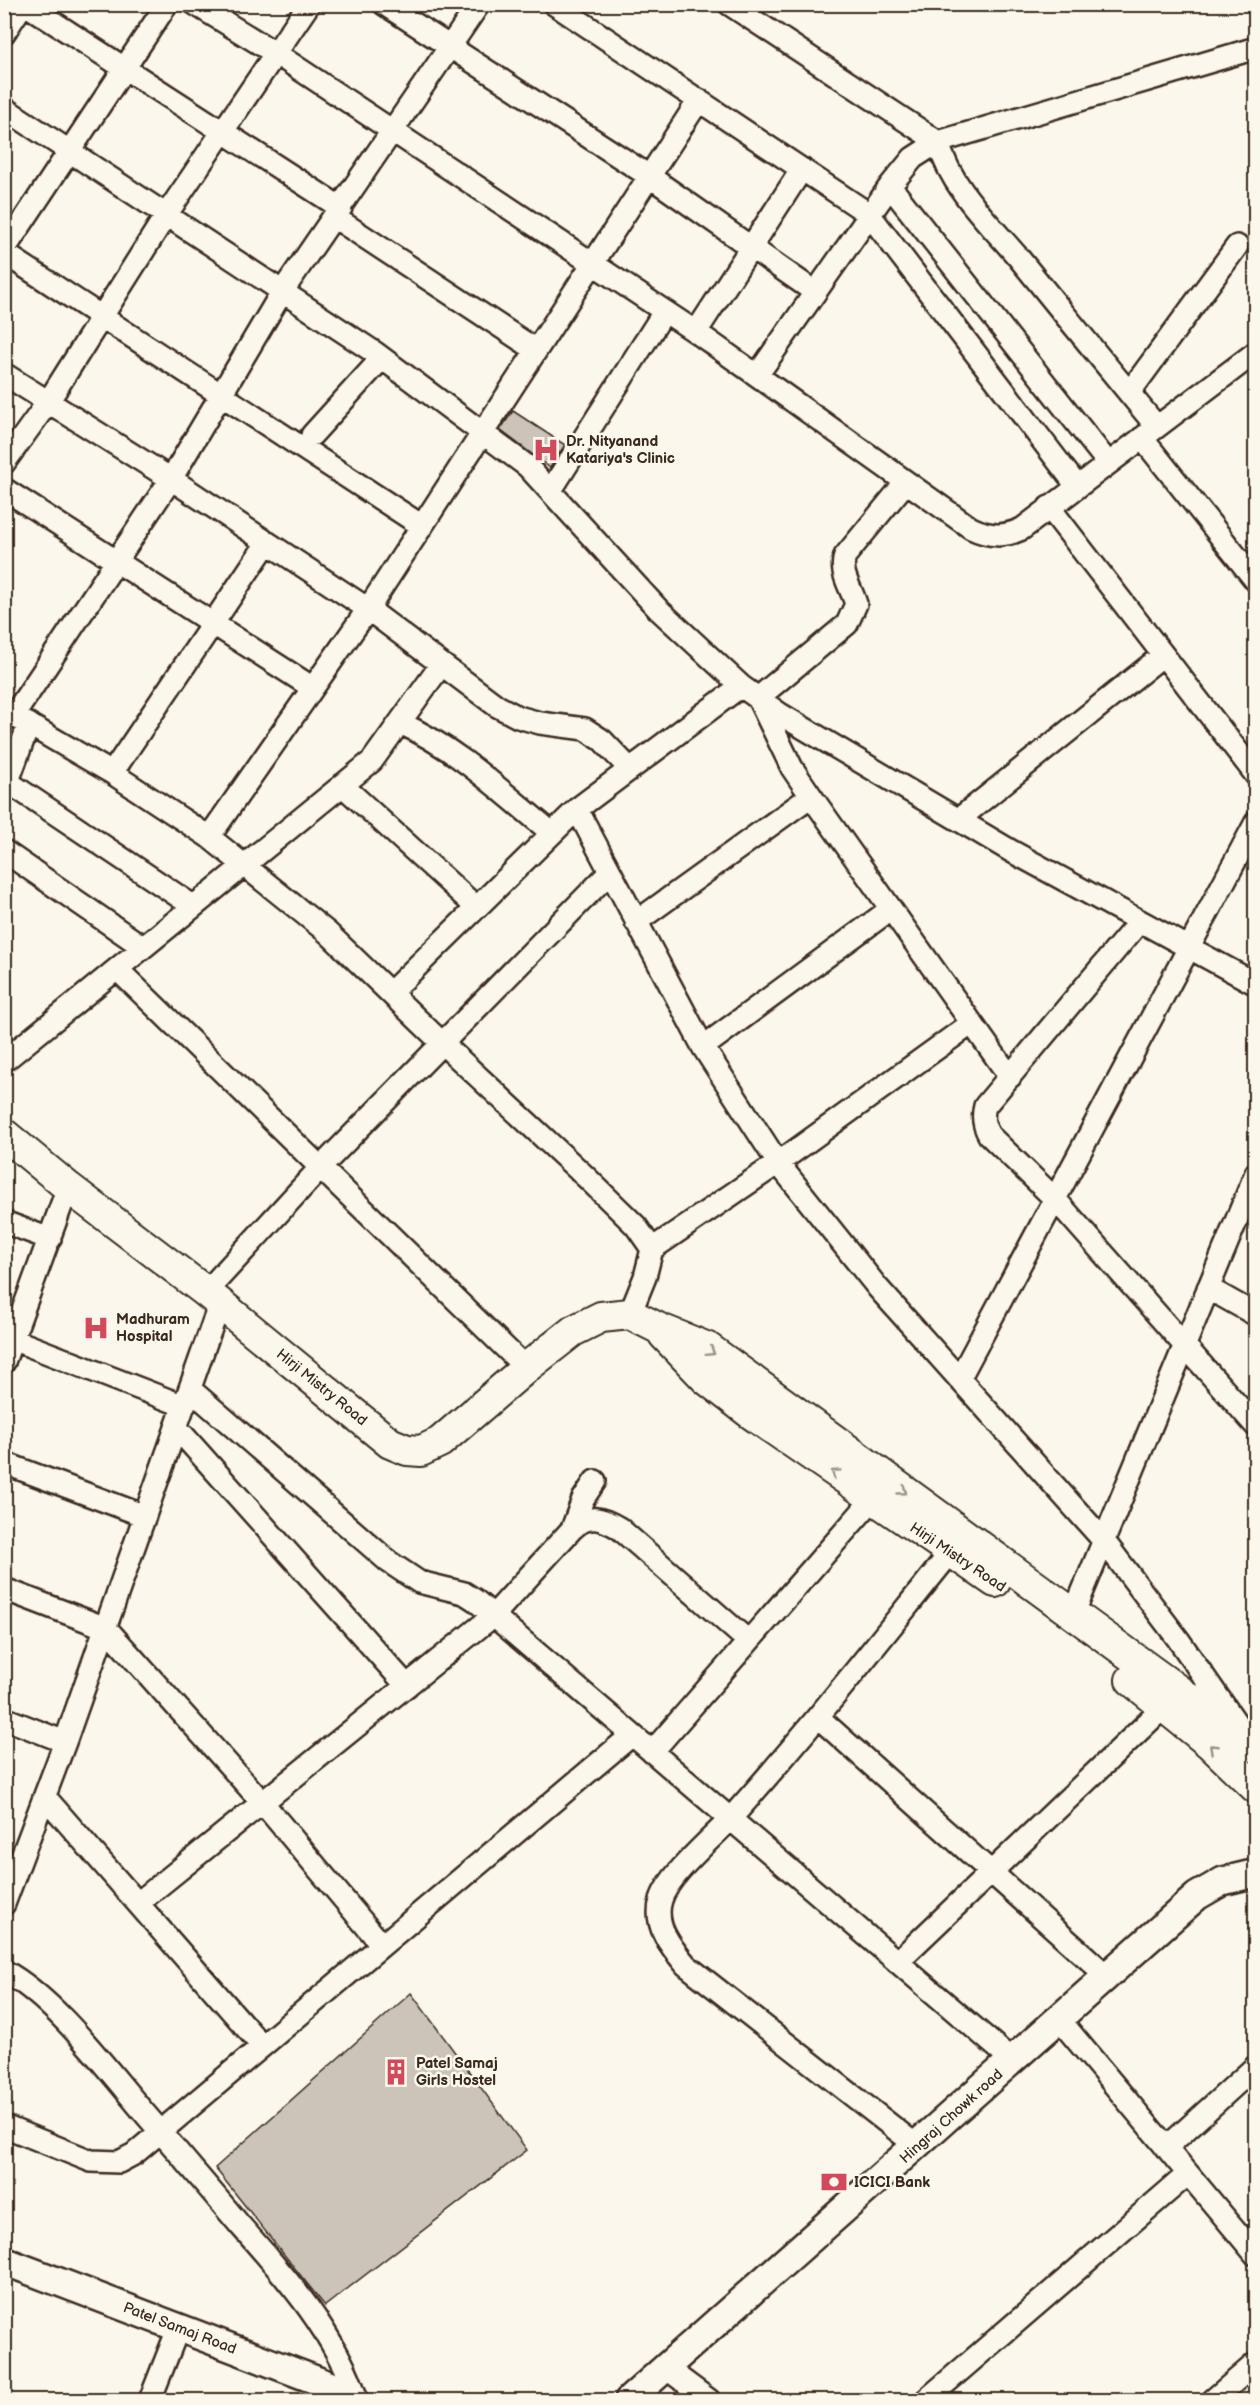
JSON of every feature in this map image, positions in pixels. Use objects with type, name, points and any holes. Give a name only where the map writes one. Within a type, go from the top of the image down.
[{"type":"main road","name":"Hirji Mistry Road","points":[[4,1134],[68,1187],[213,1298],[390,1443],[408,1450],[421,1451],[440,1442],[525,1368],[573,1331],[601,1317],[630,1314],[708,1348],[1252,1744]]},
{"type":"main road","name":"Hirji Mistry Road","points":[[658,1328],[706,1379],[873,1499],[1089,1649],[1165,1706],[1209,1743],[1256,1788]]},
{"type":"street","points":[[4,33],[24,4],[223,134],[536,350]]},
{"type":"street","points":[[167,4],[4,251],[422,526]]},
{"type":"street","points":[[195,4],[275,53],[696,332],[971,528],[984,534],[1010,534],[1022,529],[1150,432],[1252,362]]},
{"type":"street","points":[[4,463],[48,402],[166,215],[309,4]]},
{"type":"street","points":[[384,4],[650,176],[815,292]]},
{"type":"street","points":[[194,906],[6,787],[16,716],[171,479],[282,292],[479,4]]},
{"type":"street","points":[[554,4],[869,214],[1077,486]]},
{"type":"street","points":[[729,4],[938,142],[943,161],[971,202],[1129,393],[1150,432],[1256,581]]},
{"type":"street","points":[[759,375],[869,214],[913,158],[938,142],[1256,48]]},
{"type":"street","points":[[209,837],[368,609],[699,100]]},
{"type":"street","points":[[4,108],[382,358],[484,432],[527,466],[551,490],[658,609],[741,686],[758,698],[836,748],[1011,851],[1256,984]]},
{"type":"street","points":[[696,332],[802,169]]},
{"type":"street","points":[[890,186],[1108,463]]},
{"type":"street","points":[[1129,393],[1237,246]]},
{"type":"street","points":[[551,490],[664,312]]},
{"type":"street","points":[[312,435],[382,358]]},
{"type":"street","points":[[4,374],[171,479],[368,609],[497,706],[518,717],[540,723],[585,729],[602,740],[629,768]]},
{"type":"street","points":[[758,698],[847,624],[856,604],[844,577],[842,564],[845,556],[851,545],[906,482]]},
{"type":"street","points":[[4,489],[313,688]]},
{"type":"street","points":[[1049,507],[1256,775]]},
{"type":"street","points":[[112,773],[267,543]]},
{"type":"street","points":[[959,819],[1163,655]]},
{"type":"street","points":[[4,1061],[372,761],[441,665]]},
{"type":"street","points":[[390,993],[577,809],[741,686]]},
{"type":"street","points":[[758,698],[792,768],[1010,1077]]},
{"type":"street","points":[[16,716],[112,773],[209,837],[328,933],[442,1044],[587,1178],[636,1226],[652,1249]]},
{"type":"street","points":[[400,723],[422,733],[443,747],[552,833]]},
{"type":"street","points":[[342,784],[476,907]]},
{"type":"street","points":[[636,921],[811,796]]},
{"type":"street","points":[[577,809],[703,1047],[778,1163],[878,1288],[1104,1541],[1178,1639],[1252,1744]]},
{"type":"street","points":[[959,1379],[1256,822]]},
{"type":"street","points":[[4,850],[144,947]]},
{"type":"street","points":[[4,1904],[65,1742],[187,1398],[213,1298],[320,1168],[610,872]]},
{"type":"street","points":[[703,1047],[891,909]]},
{"type":"street","points":[[1139,922],[985,1106],[982,1114],[984,1127],[989,1135],[1054,1199],[1256,1426]]},
{"type":"street","points":[[117,969],[525,1368]]},
{"type":"street","points":[[630,1314],[645,1278],[652,1249],[778,1163],[972,1023]]},
{"type":"street","points":[[1073,1615],[1256,1173]]},
{"type":"street","points":[[4,1362],[9,1337],[50,1239],[68,1187]]},
{"type":"street","points":[[4,1222],[50,1239]]},
{"type":"street","points":[[1208,1288],[1256,1315]]},
{"type":"street","points":[[9,1337],[187,1398],[388,1562],[419,1582],[464,1593],[1013,2061]]},
{"type":"street","points":[[176,1427],[407,1686]]},
{"type":"street","points":[[4,1463],[145,1516]]},
{"type":"street","points":[[572,1529],[583,1499],[596,1481]]},
{"type":"street","points":[[652,1752],[873,1499]]},
{"type":"street","points":[[138,1903],[493,1616],[572,1529],[588,1518],[602,1518],[619,1528],[748,1641]]},
{"type":"street","points":[[917,2146],[686,1965],[670,1947],[659,1920],[661,1900],[671,1881],[730,1819],[818,1717],[951,1552]]},
{"type":"street","points":[[4,1589],[106,1628],[262,1802],[382,1945]]},
{"type":"street","points":[[897,1962],[1165,1706]]},
{"type":"street","points":[[818,1717],[1106,1975]]},
{"type":"street","points":[[4,1718],[65,1742]]},
{"type":"street","points":[[4,2126],[91,2161],[119,2162],[134,2154],[632,1735]]},
{"type":"street","points":[[45,1797],[262,2046]]},
{"type":"street","points":[[1224,1881],[1256,1857]]},
{"type":"street","name":"Hingraj Chowk road","points":[[629,2400],[1197,1896],[1224,1881],[1256,1873]]},
{"type":"street","points":[[4,1971],[19,1979],[42,1998],[285,2276],[331,2344],[350,2378],[355,2400]]},
{"type":"street","points":[[1059,2019],[1256,2255]]},
{"type":"street","points":[[1166,2148],[1256,2066]]},
{"type":"street","points":[[926,2400],[1188,2174]]},
{"type":"street","name":"Patel Samaj Road","points":[[4,2261],[334,2387],[355,2400]]},
{"type":"street","points":[[150,2400],[178,2328]]},
{"type":"street","points":[[1213,2400],[1256,2363]]},
{"type":"street","points":[[666,2368],[709,2400]]},
{"type":"building","points":[[513,411],[565,445],[550,468],[500,430]]},
{"type":"building","name":"Patel Samaj Girls Hostel","points":[[411,1993],[527,2150],[325,2306],[215,2168]]},
{"type":"place","name":"Dr. Nityanand Katariya's Clinic","points":[[546,450]]},
{"type":"place","name":"Madhuram Hospital","points":[[96,1328]]},
{"type":"place","name":"Patel Samaj Girls Hostel","points":[[396,2072]]},
{"type":"place","name":"ICICI Bank","points":[[834,2182]]}]
